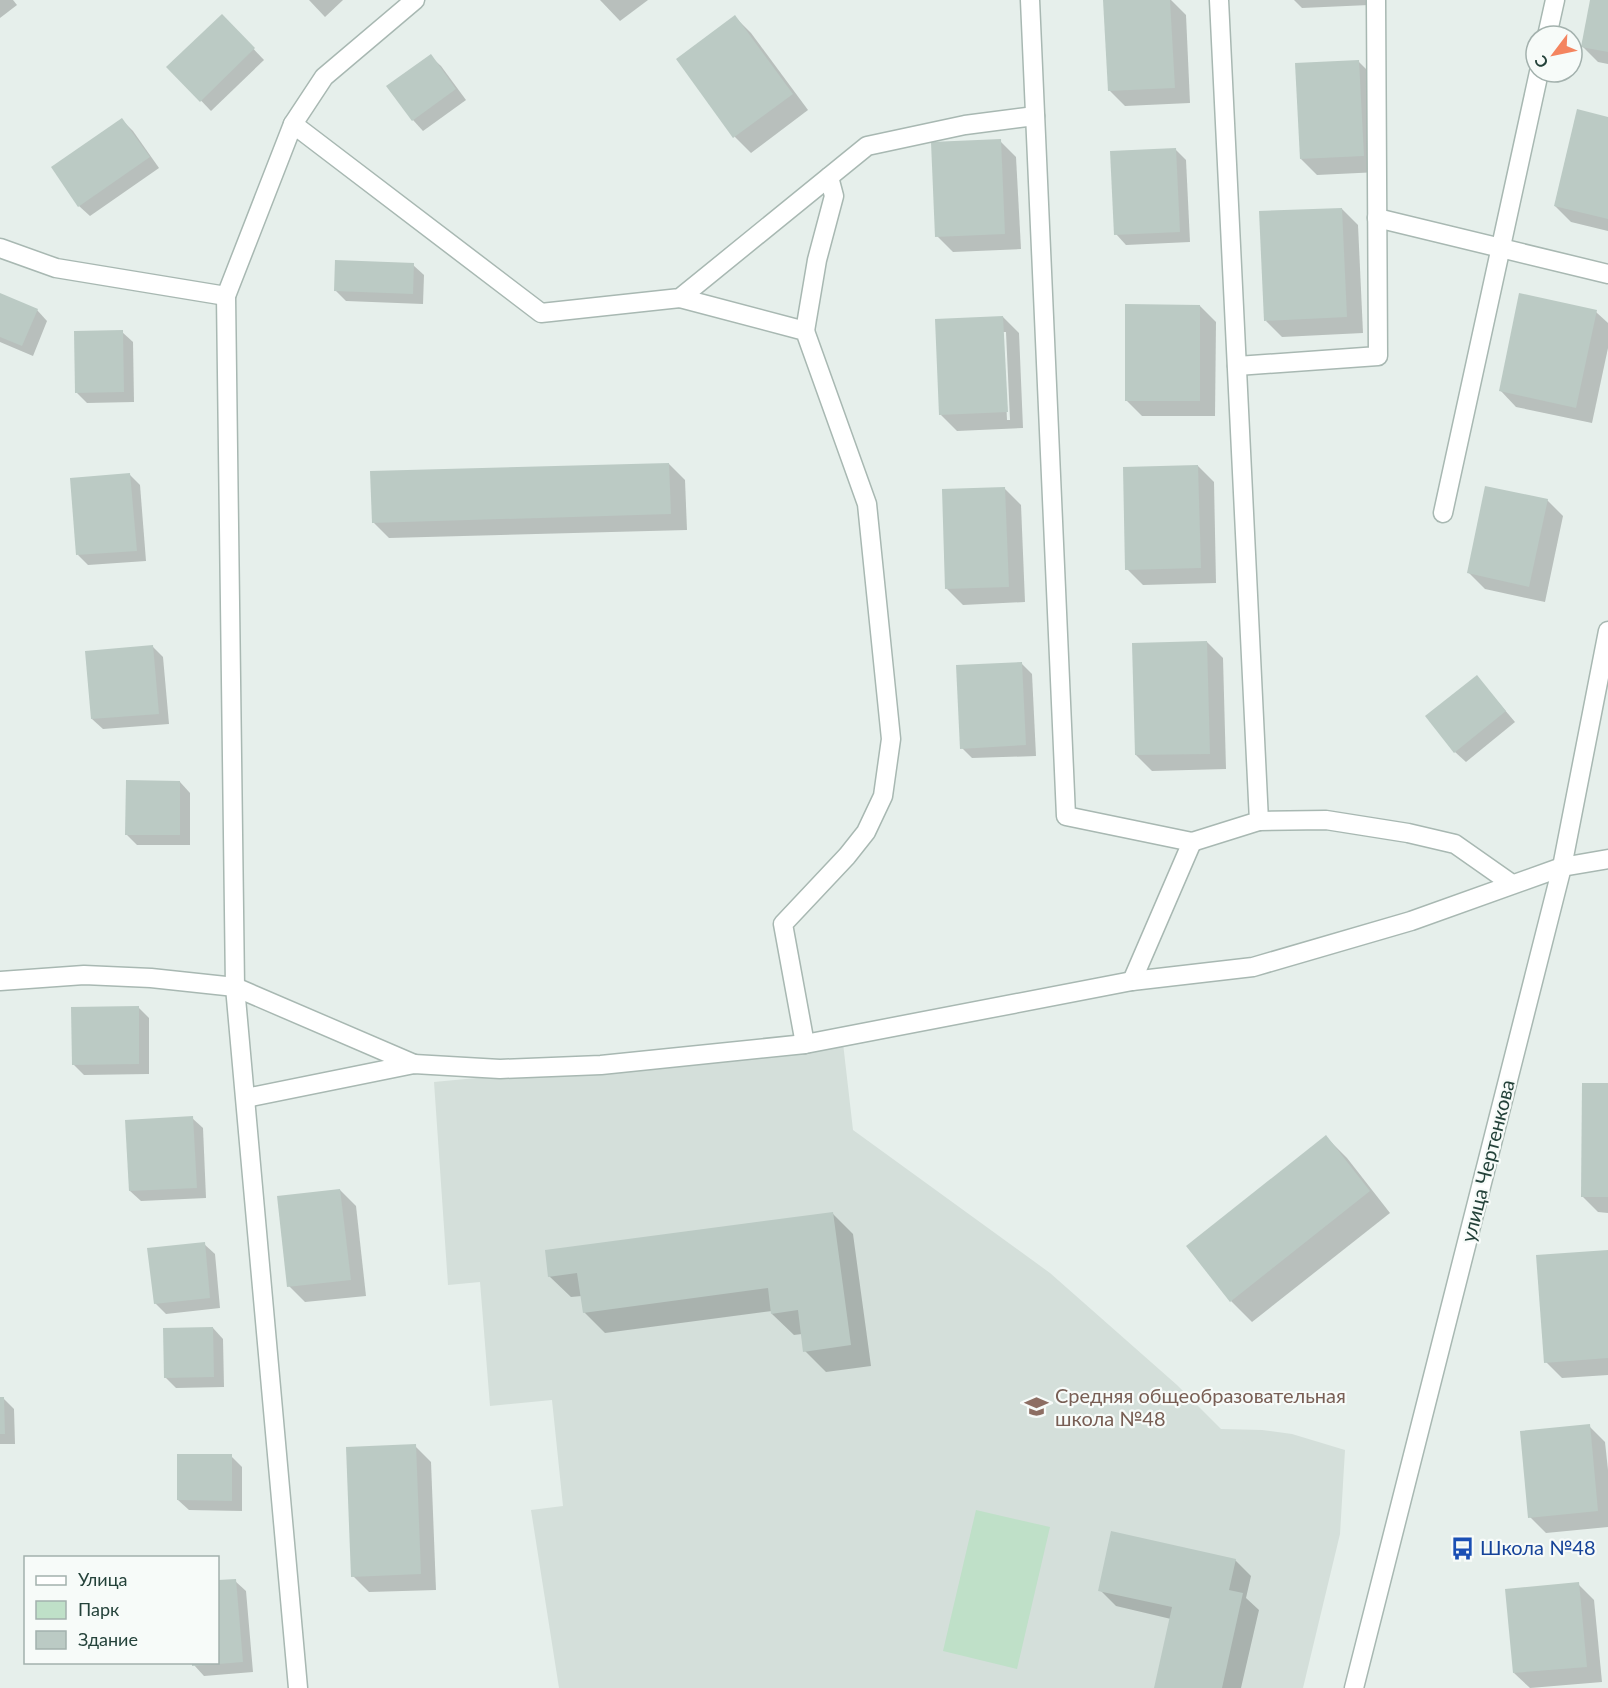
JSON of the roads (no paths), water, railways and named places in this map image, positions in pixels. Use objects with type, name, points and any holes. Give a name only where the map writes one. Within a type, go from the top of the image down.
[{"type":"street","points":[[298,1688],[235,987],[226,296],[292,124],[324,77],[415,0]]},
{"type":"street","points":[[1030,0],[1066,816],[1192,842],[1259,821],[1326,820],[1408,833],[1455,844],[1512,885]]},
{"type":"street","points":[[1219,0],[1259,821]]},
{"type":"street","points":[[1237,366],[1378,356],[1376,0]]},
{"type":"street","points":[[1550,24],[1555,0]]},
{"type":"street","points":[[1443,513],[1536,84]]},
{"type":"street","points":[[680,298],[867,146],[965,125],[1035,116]]},
{"type":"street","points":[[292,124],[541,313],[680,298],[805,331]]},
{"type":"street","points":[[805,1044],[783,924],[848,855],[866,832],[883,796],[891,739],[867,504],[805,331],[817,260],[834,196],[829,177]]},
{"type":"street","points":[[1377,218],[1608,274]]},
{"type":"street","points":[[0,248],[56,268],[226,296]]},
{"type":"street","name":"улица Чертенкова","points":[[1354,1688],[1562,867],[1608,631]]},
{"type":"street","points":[[1132,981],[1192,842]]},
{"type":"street","points":[[246,1098],[414,1064],[500,1069],[602,1065],[805,1044],[1132,981],[1253,967],[1411,921],[1562,867],[1608,859]]},
{"type":"street","points":[[0,981],[84,975],[150,978],[235,987],[414,1064]]},
{"type":"place","name":"Средняя общеобразовательная школа №48","points":[[1037,1407]]},
{"type":"place","name":"Школа №48","points":[[1462,1548]]}]
